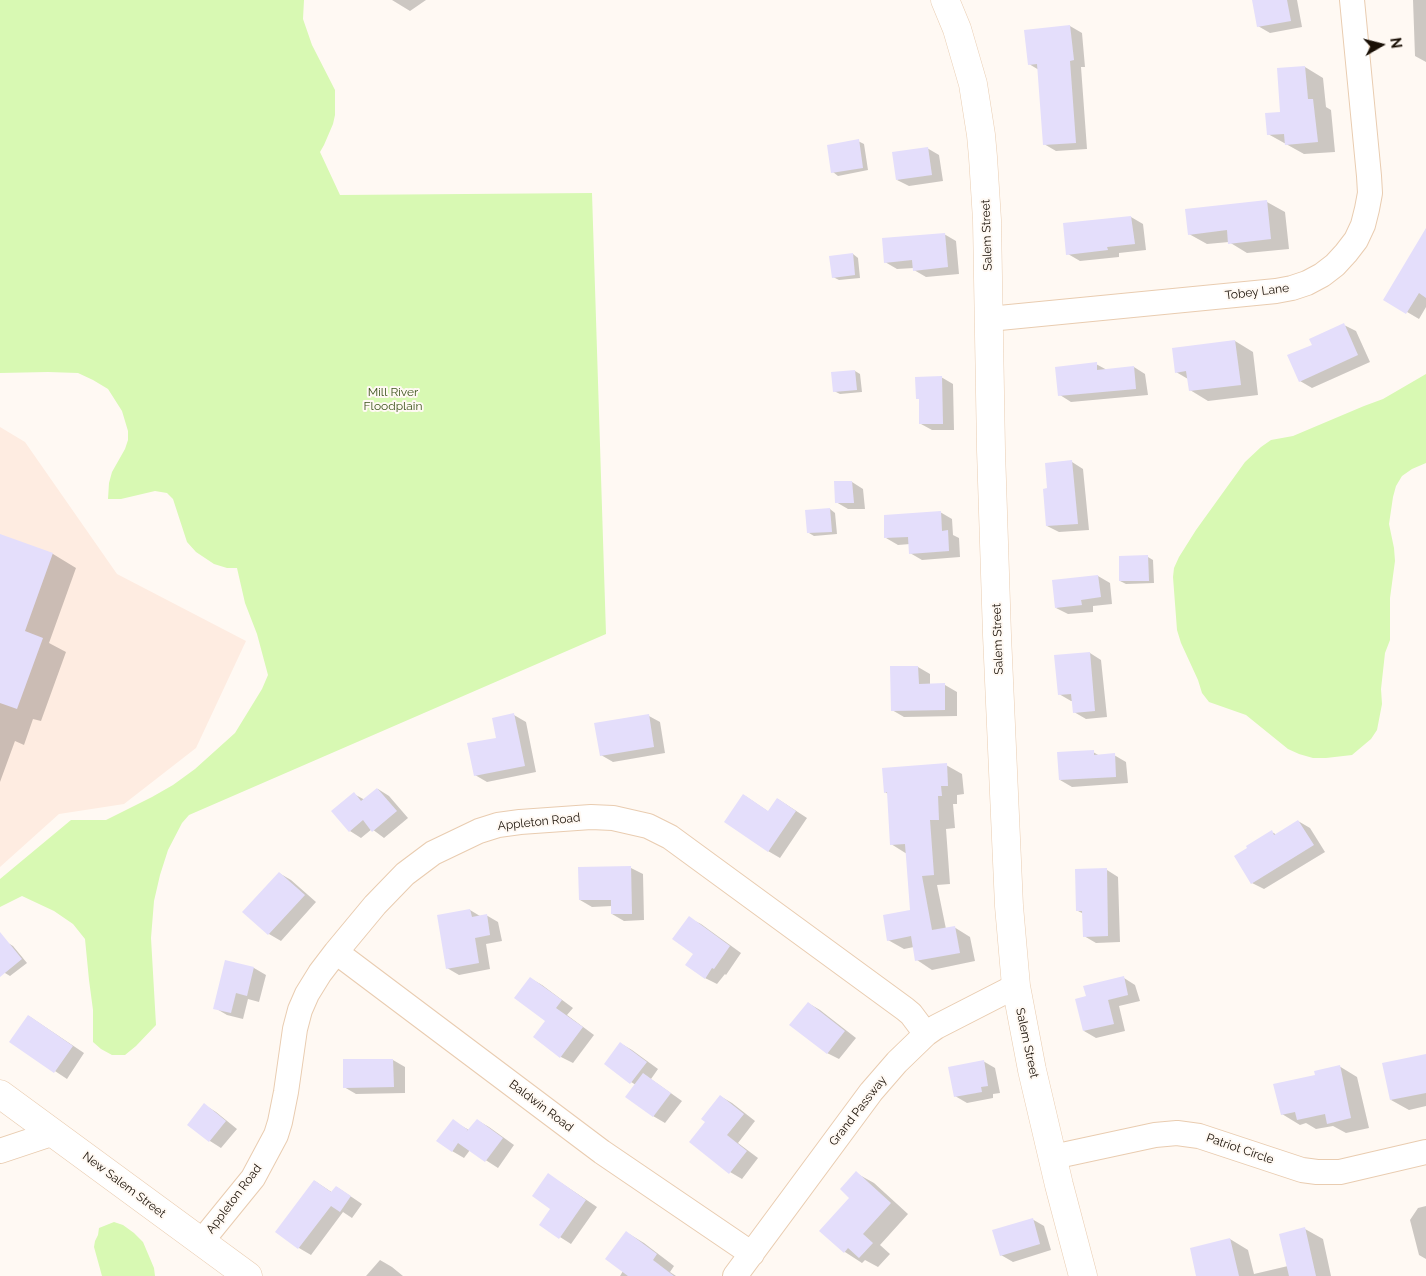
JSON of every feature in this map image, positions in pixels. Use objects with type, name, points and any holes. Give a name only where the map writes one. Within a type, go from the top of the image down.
[{"type":"main road","name":"Salem Street","points":[[945,0],[957,30],[973,84],[980,128],[987,220],[997,635],[1009,906],[1016,986],[1032,1070],[1083,1276]]},
{"type":"main road","name":"New Salem Street","points":[[0,1094],[248,1276]]},
{"type":"street","name":"Tobey Lane","points":[[989,319],[1276,291],[1292,288],[1307,282],[1322,275],[1335,265],[1356,240],[1368,209],[1370,193],[1352,0]]},
{"type":"street","name":"Appleton Road","points":[[201,1242],[253,1178],[276,1135],[286,1092],[295,1029],[307,994],[336,952],[375,905],[405,874],[433,853],[479,830],[520,822],[591,817],[613,818],[648,826],[670,837],[908,1011],[926,1034]]},
{"type":"street","name":"Baldwin Road","points":[[336,952],[602,1152],[752,1254]]},
{"type":"street","name":"Grand Passway","points":[[735,1276],[871,1092],[897,1062],[926,1034],[949,1019],[1016,986]]},
{"type":"street","points":[[0,1151],[54,1133]]},
{"type":"street","name":"Patriot Circle","points":[[1053,1157],[1155,1135],[1177,1133],[1199,1136],[1302,1170],[1316,1172],[1347,1170],[1426,1152]]},
{"type":"shaded area","points":[[0,427],[25,442],[117,574],[246,641],[196,748],[124,804],[59,814],[0,867]]},
{"type":"green space","name":"Mill River Floodplain","points":[[0,0],[304,0],[303,19],[312,45],[335,90],[333,124],[320,152],[340,195],[592,193],[606,634],[189,815],[182,823],[168,850],[154,901],[151,938],[156,1025],[125,1055],[112,1055],[93,1042],[93,1010],[85,939],[73,924],[54,911],[22,896],[0,907],[0,879],[71,820],[106,820],[173,785],[195,769],[235,733],[262,689],[268,675],[257,634],[245,603],[237,568],[227,568],[214,564],[196,552],[187,542],[173,499],[167,493],[155,491],[121,499],[108,499],[112,472],[125,449],[128,431],[122,411],[108,389],[78,373],[0,373]]},
{"type":"green space","points":[[1426,374],[1426,463],[1402,476],[1396,486],[1393,497],[1389,524],[1395,561],[1390,598],[1390,640],[1385,653],[1381,689],[1382,704],[1377,730],[1371,739],[1352,755],[1313,758],[1299,754],[1288,749],[1246,715],[1209,702],[1202,693],[1177,630],[1174,568],[1196,530],[1245,462],[1261,447],[1271,440],[1293,436],[1383,399]]},
{"type":"green space","points":[[114,1222],[123,1225],[143,1242],[154,1268],[155,1276],[102,1276],[94,1247],[95,1241],[99,1228]]},
{"type":"building","points":[[1252,0],[1287,0],[1291,21],[1257,27]]},
{"type":"building","points":[[1070,25],[1074,60],[1070,61],[1076,143],[1043,145],[1037,64],[1028,65],[1024,30]]},
{"type":"building","points":[[1305,66],[1308,99],[1313,99],[1318,142],[1285,145],[1284,134],[1267,135],[1265,113],[1280,112],[1277,68]]},
{"type":"building","points":[[859,139],[863,168],[831,173],[827,145]]},
{"type":"building","points":[[928,147],[932,175],[896,180],[892,152]]},
{"type":"building","points":[[1267,200],[1271,239],[1228,244],[1227,230],[1188,235],[1185,209]]},
{"type":"building","points":[[1131,216],[1135,244],[1107,247],[1108,250],[1066,255],[1063,223]]},
{"type":"building","points":[[1426,228],[1426,298],[1419,293],[1406,314],[1383,300]]},
{"type":"building","points":[[945,233],[948,267],[913,271],[912,260],[884,263],[882,238]]},
{"type":"building","points":[[853,253],[855,275],[832,278],[829,256]]},
{"type":"building","points":[[1344,323],[1358,355],[1299,382],[1287,355],[1312,345],[1309,339]]},
{"type":"building","points":[[1235,340],[1241,385],[1189,391],[1186,371],[1175,373],[1172,348]]},
{"type":"building","points":[[1097,362],[1097,370],[1134,366],[1136,389],[1058,396],[1055,367]]},
{"type":"building","points":[[855,370],[857,390],[833,392],[831,372]]},
{"type":"building","points":[[942,376],[943,424],[919,424],[919,399],[916,399],[915,377]]},
{"type":"building","points":[[1072,460],[1078,524],[1046,526],[1043,489],[1047,488],[1045,463]]},
{"type":"building","points":[[834,481],[852,481],[854,503],[835,503]]},
{"type":"building","points":[[830,508],[832,532],[807,533],[805,510]]},
{"type":"building","points":[[941,511],[942,531],[948,530],[949,551],[909,554],[908,537],[884,538],[884,515]]},
{"type":"building","points":[[0,534],[53,553],[25,631],[43,638],[17,709],[0,703]]},
{"type":"building","points":[[1148,555],[1149,581],[1119,581],[1119,556]]},
{"type":"building","points":[[1098,575],[1101,597],[1081,600],[1082,605],[1055,608],[1052,580]]},
{"type":"building","points":[[1090,652],[1095,711],[1073,713],[1071,694],[1058,695],[1054,655]]},
{"type":"building","points":[[890,666],[918,666],[919,684],[945,683],[945,710],[891,711]]},
{"type":"building","points":[[514,713],[525,766],[474,776],[467,743],[496,738],[492,718]]},
{"type":"building","points":[[649,714],[654,747],[600,756],[594,723]]},
{"type":"building","points":[[1094,750],[1094,755],[1115,753],[1116,777],[1059,780],[1057,752]]},
{"type":"building","points":[[947,763],[948,786],[941,786],[942,796],[938,796],[939,820],[930,820],[934,875],[922,876],[932,930],[955,926],[960,953],[915,961],[911,936],[887,941],[883,915],[910,910],[905,844],[890,845],[887,792],[884,793],[882,768]]},
{"type":"building","points":[[377,788],[397,811],[372,832],[363,820],[349,832],[331,811],[354,792],[361,801]]},
{"type":"building","points":[[743,794],[768,811],[777,798],[796,811],[768,852],[724,822]]},
{"type":"building","points":[[1298,820],[1314,845],[1251,884],[1234,856],[1272,830],[1274,835]]},
{"type":"building","points":[[631,866],[632,914],[611,914],[611,900],[579,900],[578,867]]},
{"type":"building","points":[[1107,868],[1108,936],[1083,937],[1082,911],[1076,911],[1075,869]]},
{"type":"building","points":[[279,872],[305,895],[268,935],[242,912]]},
{"type":"building","points":[[470,909],[472,917],[487,914],[490,935],[475,938],[479,963],[446,969],[437,915]]},
{"type":"building","points":[[689,916],[730,946],[705,979],[685,965],[693,954],[672,939]]},
{"type":"building","points":[[0,932],[22,959],[0,977]]},
{"type":"building","points":[[225,960],[254,967],[247,996],[236,993],[231,1013],[213,1009]]},
{"type":"building","points":[[1124,976],[1128,995],[1108,1000],[1114,1024],[1083,1031],[1075,999],[1086,996],[1083,986]]},
{"type":"building","points":[[530,977],[562,1000],[556,1008],[583,1027],[560,1058],[533,1037],[545,1021],[514,998]]},
{"type":"building","points":[[808,1002],[845,1031],[827,1054],[789,1025]]},
{"type":"building","points":[[28,1015],[73,1046],[54,1073],[9,1042]]},
{"type":"building","points":[[620,1042],[647,1062],[630,1084],[604,1064]]},
{"type":"building","points":[[1426,1054],[1426,1093],[1390,1100],[1382,1063]]},
{"type":"building","points":[[343,1059],[393,1059],[394,1087],[343,1088]]},
{"type":"building","points":[[984,1060],[988,1086],[981,1087],[982,1092],[954,1097],[948,1067]]},
{"type":"building","points":[[1340,1065],[1351,1118],[1327,1124],[1325,1114],[1297,1120],[1295,1112],[1281,1115],[1273,1084],[1315,1075],[1314,1071]]},
{"type":"building","points":[[643,1073],[671,1093],[653,1117],[625,1097]]},
{"type":"building","points":[[720,1095],[744,1114],[727,1135],[747,1151],[729,1174],[689,1142],[705,1122],[701,1119]]},
{"type":"building","points":[[204,1103],[226,1121],[209,1142],[187,1125]]},
{"type":"building","points":[[453,1119],[468,1130],[477,1119],[503,1138],[485,1162],[458,1143],[452,1152],[436,1141]]},
{"type":"building","points":[[856,1171],[891,1203],[863,1234],[873,1243],[859,1258],[848,1248],[844,1253],[819,1231],[849,1198],[840,1189]]},
{"type":"building","points":[[548,1173],[586,1200],[559,1239],[539,1225],[550,1209],[532,1196]]},
{"type":"building","points":[[314,1180],[331,1192],[336,1186],[351,1196],[340,1212],[331,1206],[298,1249],[275,1232]]},
{"type":"building","points":[[1033,1218],[1040,1244],[1000,1256],[992,1230]]},
{"type":"building","points":[[1305,1227],[1316,1276],[1289,1276],[1279,1234]]},
{"type":"building","points":[[626,1231],[657,1254],[653,1260],[674,1276],[628,1276],[605,1259]]},
{"type":"building","points":[[1230,1238],[1239,1276],[1196,1276],[1190,1248]]}]
